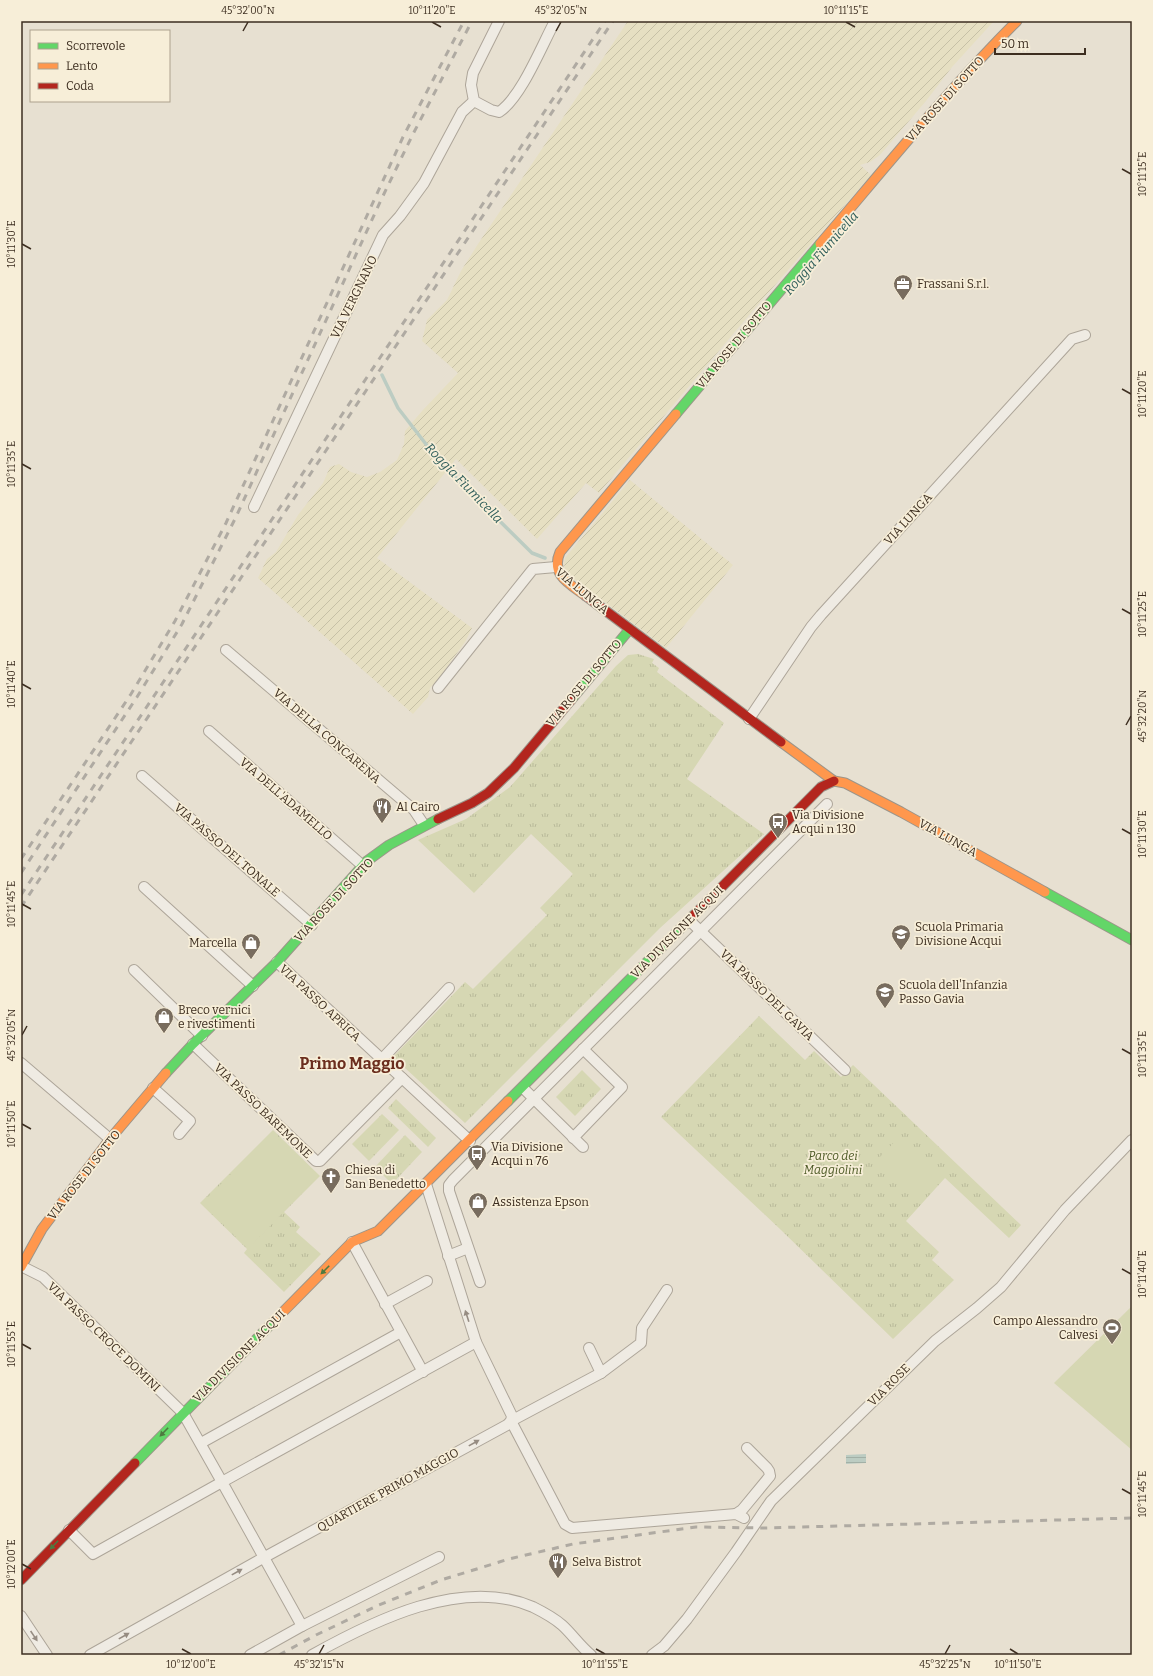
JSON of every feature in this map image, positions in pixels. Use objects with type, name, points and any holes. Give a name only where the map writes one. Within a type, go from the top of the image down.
[{"type":"street","points":[[499,21],[473,73],[471,85],[474,101],[491,110],[499,112],[507,106],[519,90],[555,21]]},
{"type":"street","name":"VIA ROSE DI SOTTO","points":[[556,567],[556,560],[560,552],[939,104],[989,49],[1017,21]]},
{"type":"street","name":"VIA VERGNANO","points":[[254,507],[383,235],[400,216],[424,183],[462,112],[474,101]]},
{"type":"street","name":"VIA LUNGA","points":[[749,719],[811,627],[821,615],[1072,339],[1085,335]]},
{"type":"street","name":"VIA LUNGA","points":[[438,688],[533,569],[556,567],[559,574],[566,581],[628,630],[834,781],[845,783],[901,812],[1132,940]]},
{"type":"street","name":"VIA ROSE DI SOTTO","points":[[21,1266],[42,1229],[110,1139],[193,1044],[253,986],[312,925],[363,866],[388,845],[472,803],[488,793],[502,780],[514,768],[628,630]]},
{"type":"street","name":"VIA DELLA CONCARENA","points":[[226,650],[414,810],[424,826]]},
{"type":"street","name":"VIA DELL'ADAMELLO","points":[[209,731],[363,866]]},
{"type":"street","name":"VIA PASSO DEL TONALE","points":[[142,776],[312,925]]},
{"type":"street","name":"VIA DIVISIONE ACQUI","points":[[21,1580],[352,1242],[378,1231],[523,1088],[821,787],[834,781]]},
{"type":"street","name":"VIA DIVISIONE ACQUI","points":[[480,1282],[449,1191],[450,1185],[533,1098],[827,804]]},
{"type":"street","points":[[144,887],[253,986]]},
{"type":"street","name":"VIA PASSO DEL GAVIA","points":[[689,920],[845,1070]]},
{"type":"street","name":"VIA PASSO APRICA","points":[[276,962],[382,1059],[468,1143]]},
{"type":"street","points":[[134,970],[202,1036]]},
{"type":"street","points":[[382,1059],[449,988]]},
{"type":"street","name":"VIA PASSO BAREMONE","points":[[193,1044],[316,1161],[320,1161],[402,1078]]},
{"type":"street","points":[[573,1138],[622,1087],[583,1049]]},
{"type":"street","points":[[21,1063],[110,1139]]},
{"type":"street","points":[[153,1088],[190,1121],[179,1134]]},
{"type":"street","points":[[523,1088],[583,1147]]},
{"type":"street","name":"VIA ROSE","points":[[652,1655],[662,1651],[720,1574],[771,1502],[935,1341],[978,1308],[1001,1287],[1064,1210],[1132,1140]]},
{"type":"street","points":[[468,1143],[477,1155]]},
{"type":"street","points":[[426,1184],[476,1342],[512,1416],[511,1421],[565,1524],[576,1529],[740,1516],[742,1510],[770,1476],[769,1470],[747,1448]]},
{"type":"street","points":[[352,1242],[423,1372]]},
{"type":"street","points":[[448,1256],[468,1248]]},
{"type":"street","name":"VIA PASSO CROCE DOMINI","points":[[21,1266],[43,1277],[183,1413]]},
{"type":"street","points":[[385,1304],[427,1281]]},
{"type":"street","name":"QUARTIERE PRIMO MAGGIO","points":[[90,1655],[511,1421],[601,1373],[641,1343],[642,1328],[667,1290]]},
{"type":"street","points":[[200,1444],[401,1332]]},
{"type":"street","points":[[69,1530],[93,1554],[476,1342]]},
{"type":"street","points":[[589,1348],[601,1373]]},
{"type":"street","points":[[183,1413],[302,1626]]},
{"type":"street","points":[[250,1655],[302,1626],[439,1557]]},
{"type":"street","points":[[312,1655],[343,1638],[393,1616],[428,1603],[482,1597],[510,1600],[532,1607],[561,1624],[590,1655]]},
{"type":"street","points":[[21,1616],[47,1655]]},
{"type":"shaded area","points":[[628,21],[994,21],[952,67],[926,101],[880,155],[870,162],[860,165],[871,175],[761,301],[599,493],[586,483],[537,539],[456,459],[377,558],[472,628],[465,642],[430,688],[428,697],[413,714],[258,578],[267,559],[276,552],[298,515],[323,483],[330,467],[339,464],[351,472],[367,477],[380,472],[397,460],[404,444],[405,431],[458,373],[422,341],[427,320],[447,300],[461,271],[478,244]]},
{"type":"shaded area","points":[[630,480],[733,565],[666,648],[570,576],[565,570],[565,558]]},
{"type":"shaded area","points":[[866,1454],[866,1463],[846,1464],[846,1455]]},
{"type":"green space","points":[[638,654],[654,659],[652,663],[659,668],[657,672],[724,723],[687,779],[764,834],[660,928],[465,1123],[393,1057],[465,982],[473,989],[547,915],[540,908],[573,874],[531,834],[474,893],[418,840],[466,819],[510,787],[616,666],[628,655]]},
{"type":"green space","name":"Parco dei Maggiolini","points":[[759,1016],[805,1060],[814,1051],[841,1077],[853,1065],[1021,1225],[1009,1238],[945,1178],[906,1221],[939,1252],[932,1260],[954,1280],[893,1339],[781,1230],[661,1117]]},
{"type":"green space","points":[[582,1070],[601,1089],[575,1116],[556,1097]]},
{"type":"green space","points":[[396,1099],[436,1138],[428,1147],[388,1108]]},
{"type":"green space","points":[[382,1114],[399,1130],[369,1161],[352,1144]]},
{"type":"green space","points":[[273,1130],[320,1176],[284,1212],[300,1227],[296,1232],[321,1254],[284,1292],[244,1253],[247,1249],[200,1203]]},
{"type":"green space","points":[[272,1133],[318,1176],[248,1249],[202,1203]]},
{"type":"green space","points":[[405,1135],[422,1152],[392,1184],[375,1167]]},
{"type":"green space","points":[[899,1137],[941,1176],[920,1198],[878,1159]]},
{"type":"green space","name":"Campo Alessandro Calvesi","points":[[1132,1306],[1132,1450],[1054,1383]]},
{"type":"waterway","name":"Roggia Fiumicella","points":[[382,375],[398,408],[439,461],[532,553],[545,558]]},
{"type":"railway","points":[[21,859],[131,694],[175,621],[226,523],[403,137],[464,21]]},
{"type":"railway","points":[[21,873],[137,697],[182,624],[236,517],[381,200],[412,136],[472,21]]},
{"type":"railway","points":[[21,895],[605,21]]},
{"type":"railway","points":[[21,907],[613,21]]},
{"type":"railway","points":[[279,1655],[316,1635],[379,1605],[441,1580],[509,1559],[573,1544],[696,1527],[765,1528],[1132,1518]]},
{"type":"traffic: fast","points":[[676,414],[820,244]]},
{"type":"traffic: fast","points":[[571,700],[629,630]]},
{"type":"traffic: fast","points":[[166,1073],[193,1044],[277,962],[367,861],[389,845],[438,819]]},
{"type":"traffic: fast","points":[[1045,892],[1132,940]]},
{"type":"traffic: fast","points":[[508,1101],[694,915]]},
{"type":"traffic: fast","points":[[135,1463],[275,1320]]},
{"type":"traffic: slow","points":[[820,244],[941,103],[1017,21]]},
{"type":"traffic: slow","points":[[586,596],[568,583],[560,573],[558,567],[560,552],[676,414]]},
{"type":"traffic: slow","points":[[781,742],[834,781],[845,783],[901,812],[1045,892]]},
{"type":"traffic: slow","points":[[21,1267],[42,1229],[110,1139],[166,1073]]},
{"type":"traffic: slow","points":[[275,1320],[352,1242],[378,1231],[508,1101]]},
{"type":"traffic: jam","points":[[586,596],[781,742]]},
{"type":"traffic: jam","points":[[438,819],[472,803],[488,793],[514,768],[571,700]]},
{"type":"traffic: jam","points":[[694,915],[821,787],[834,781]]},
{"type":"traffic: jam","points":[[21,1580],[135,1463]]},
{"type":"place","name":"Frassani S.r.l.","points":[[903,301]]},
{"type":"place","name":"Al Cairo","points":[[382,824]]},
{"type":"place","name":"Via Divisione Acqui n 130","points":[[778,839]]},
{"type":"place","name":"Scuola Primaria Divisione Acqui","points":[[901,951]]},
{"type":"place","name":"Marcella","points":[[251,960]]},
{"type":"place","name":"Scuola dell'Infanzia Passo Gavia","points":[[885,1009]]},
{"type":"place","name":"Breco vernici e rivestimenti","points":[[164,1034]]},
{"type":"place","name":"Via Divisione Acqui n 76","points":[[477,1171]]},
{"type":"place","name":"Chiesa di San Benedetto","points":[[331,1194]]},
{"type":"place","name":"Assistenza Epson","points":[[478,1219]]},
{"type":"place","name":"Campo Alessandro Calvesi","points":[[1112,1345]]},
{"type":"place","name":"Selva Bistrot","points":[[558,1579]]},
{"type":"district","name":"Primo Maggio","points":[[352,1063]]}]
